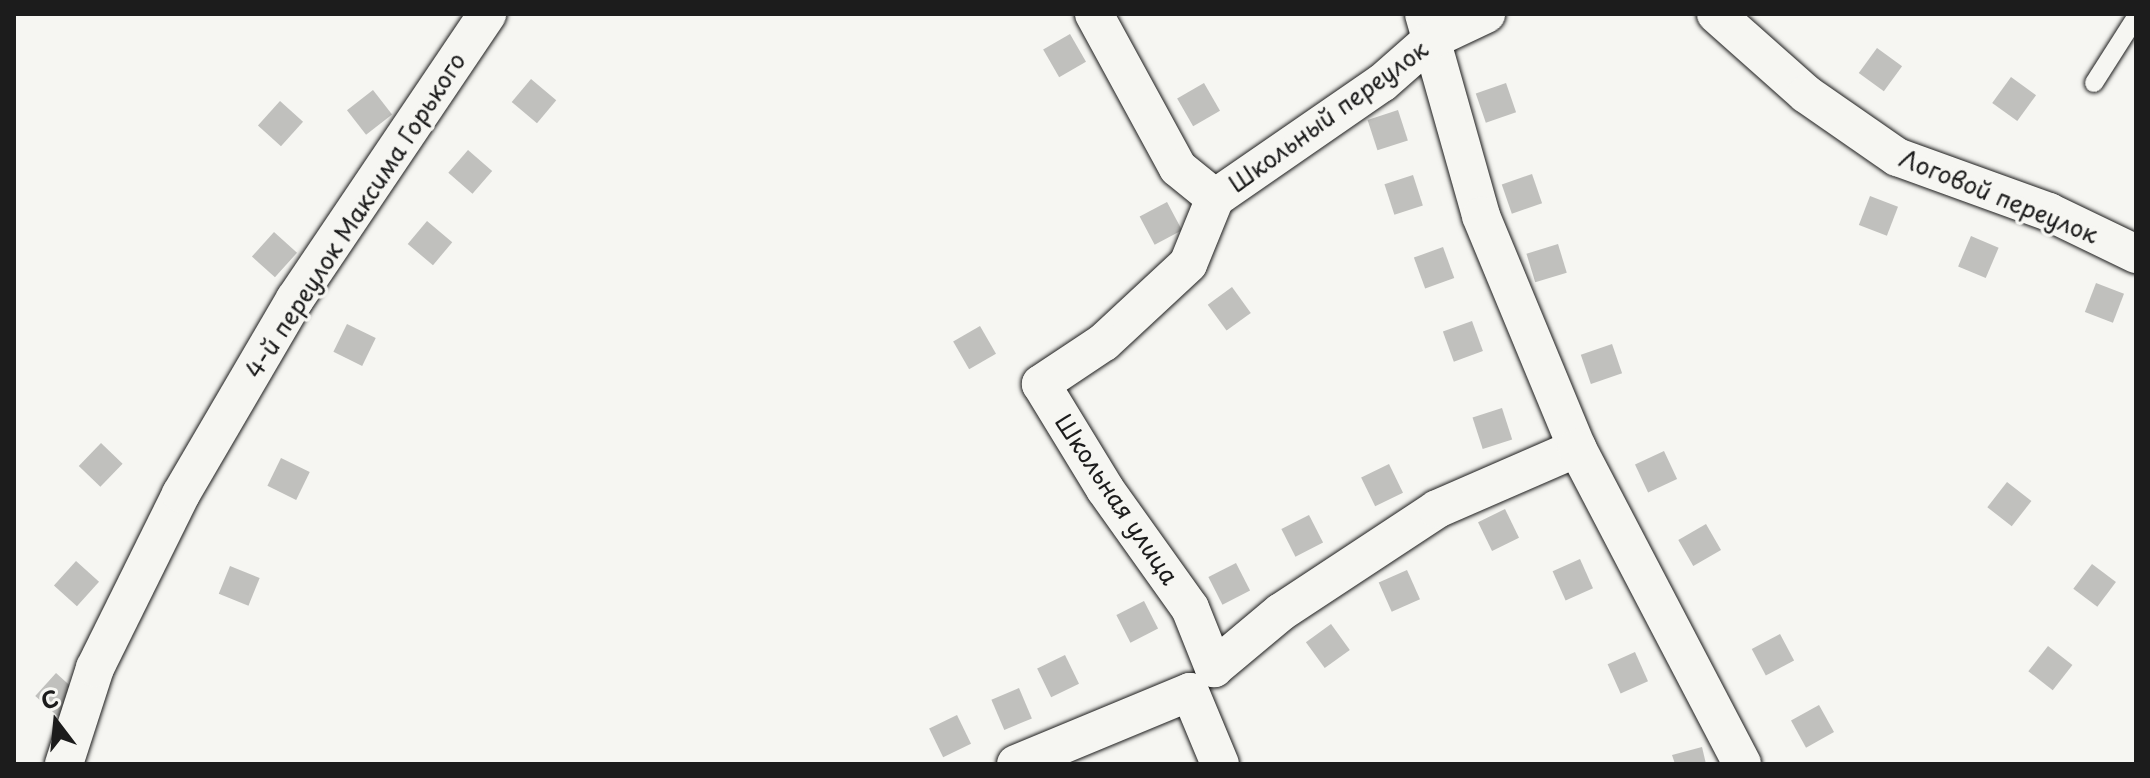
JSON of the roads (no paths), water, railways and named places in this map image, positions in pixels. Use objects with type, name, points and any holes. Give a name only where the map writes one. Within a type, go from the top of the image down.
[{"type":"street","name":"4-й переулок Максима Горького","points":[[64,764],[95,668],[181,494],[295,299],[487,14]]},
{"type":"street","points":[[1094,14],[1178,168],[1215,198]]},
{"type":"street","name":"Школьный переулок","points":[[1215,198],[1382,83],[1427,27],[1486,14]]},
{"type":"street","name":"Логовой переулок","points":[[1716,14],[1806,94],[1897,157],[2049,212],[2136,254]]},
{"type":"street","points":[[1427,27],[1481,216],[1577,448],[1742,764]]},
{"type":"street","name":"Школьная улица","points":[[1202,680],[1190,608],[1105,489],[1041,384],[1104,342],[1188,264],[1215,198]]},
{"type":"street","points":[[1016,764],[1202,680],[1281,612],[1437,509],[1577,448]]},
{"type":"street","points":[[1202,680],[1220,764]]},
{"type":"lane","points":[[2094,83],[2136,17]]}]
